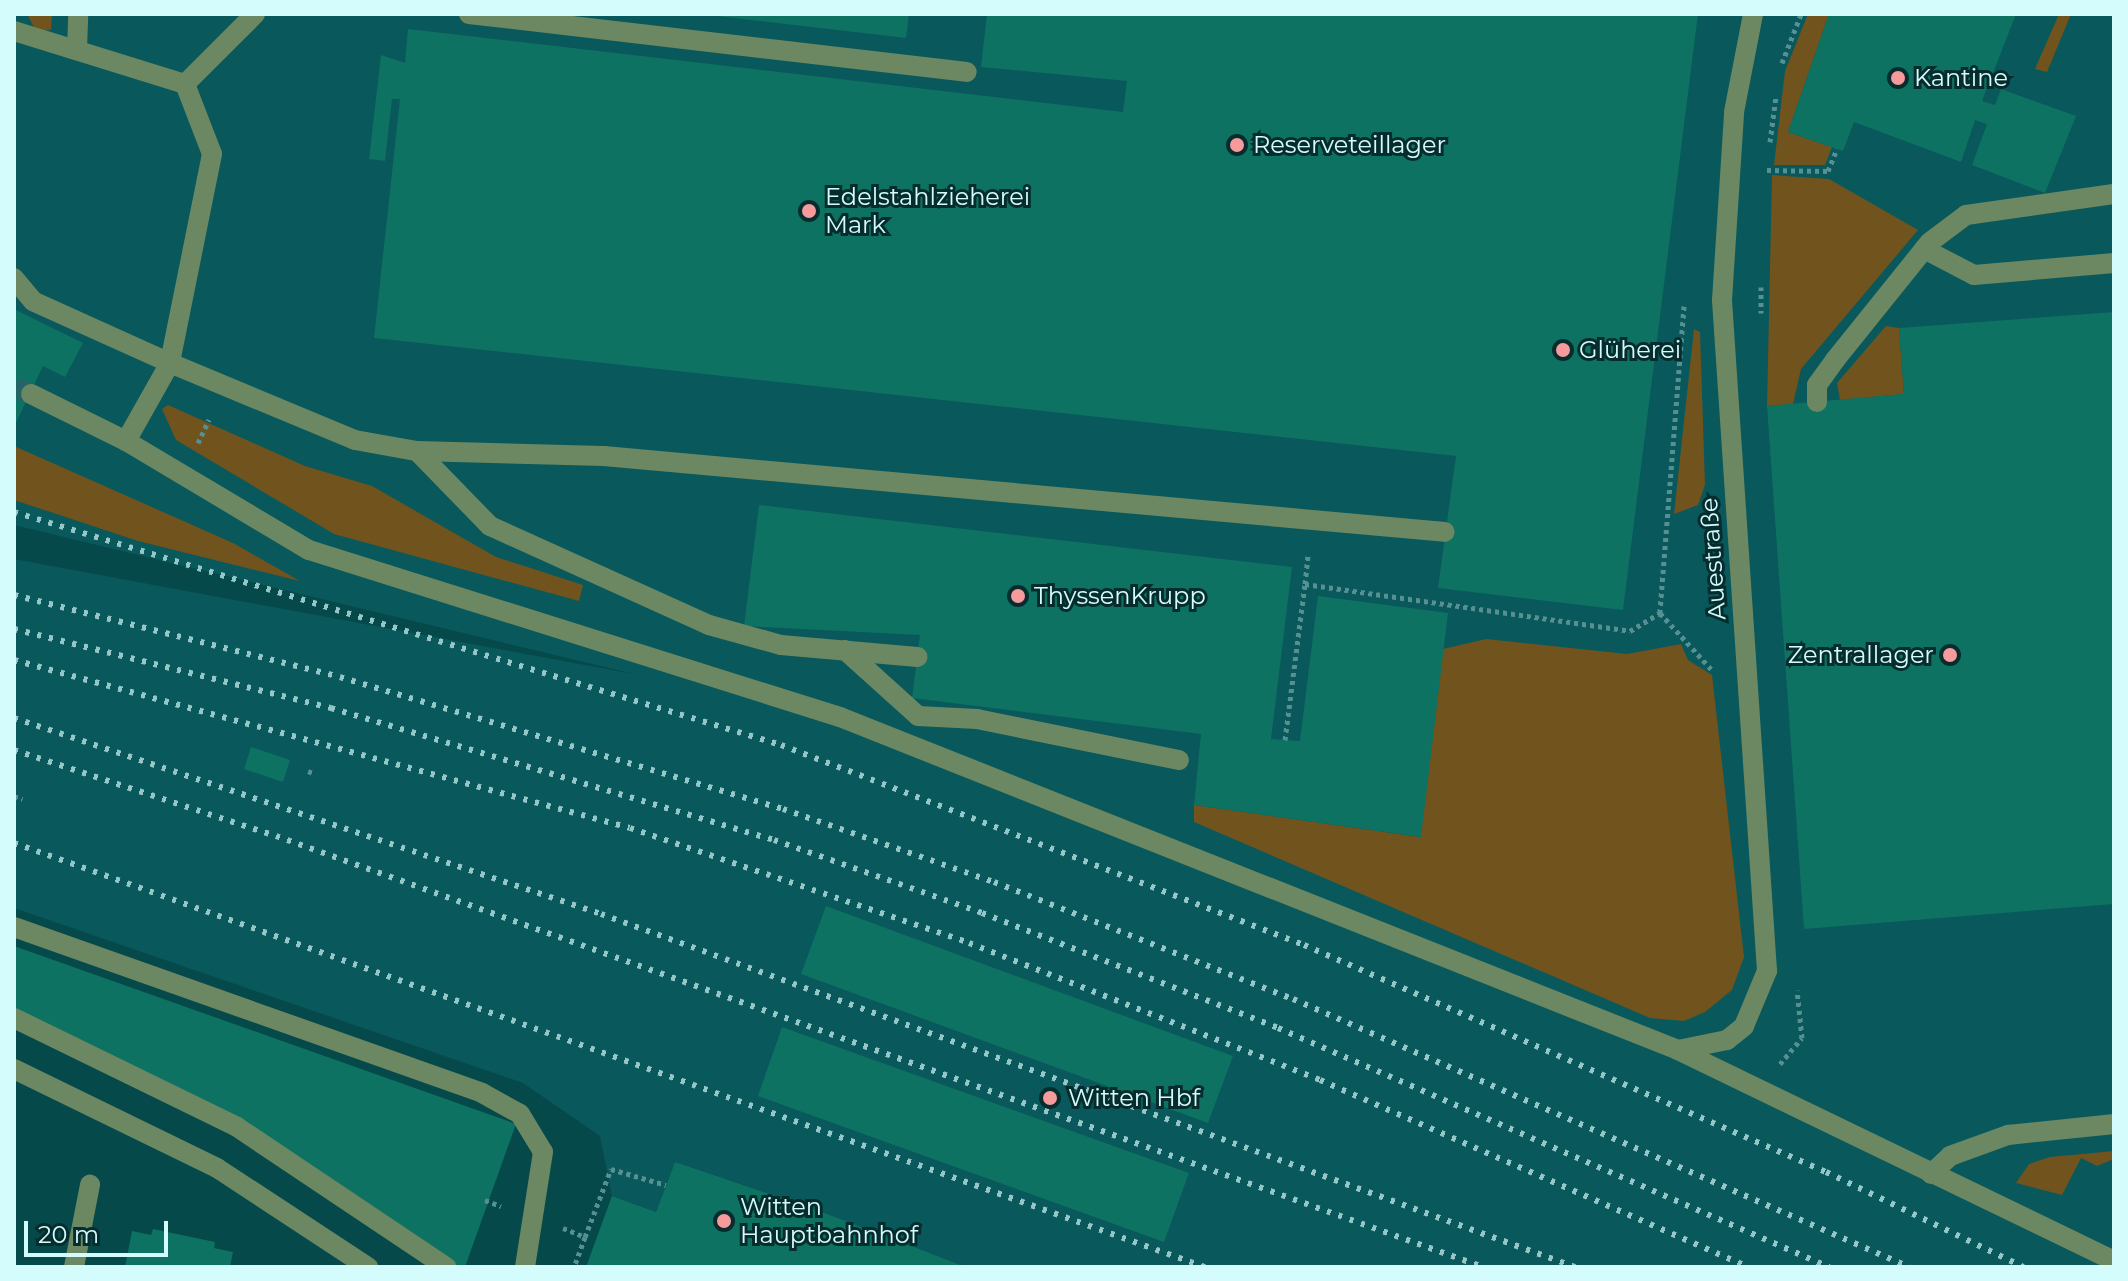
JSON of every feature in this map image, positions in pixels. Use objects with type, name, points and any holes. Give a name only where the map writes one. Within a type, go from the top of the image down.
[{"type":"street","points":[[77,50],[78,14]]},
{"type":"street","points":[[185,84],[234,23],[255,14]]},
{"type":"street","points":[[469,14],[967,72]]},
{"type":"street","name":"Auestraße","points":[[1678,1050],[1727,1040],[1744,1026],[1767,971],[1722,300],[1734,112],[1753,14]]},
{"type":"street","points":[[14,31],[185,84]]},
{"type":"street","points":[[126,441],[170,363],[212,154],[185,84]]},
{"type":"street","points":[[1817,402],[1817,385],[1924,249],[1966,215],[2114,194]]},
{"type":"street","points":[[1924,249],[1974,275],[2114,263]]},
{"type":"street","points":[[14,278],[33,301],[170,363],[355,440],[417,451],[604,456],[1445,532]]},
{"type":"street","points":[[31,394],[126,441],[276,535],[349,565],[765,688],[931,753],[1678,1050],[2114,1261]]},
{"type":"street","points":[[417,451],[490,526],[618,587],[724,629],[845,650],[917,657]]},
{"type":"street","points":[[845,650],[918,716],[931,753]]},
{"type":"street","points":[[918,716],[977,719],[1179,760]]},
{"type":"street","points":[[14,927],[468,1088],[520,1114],[543,1152],[522,1265]]},
{"type":"street","points":[[14,1018],[237,1127],[446,1267]]},
{"type":"street","points":[[14,1069],[217,1168],[368,1267]]},
{"type":"street","points":[[1931,1174],[1950,1156],[2008,1135],[2114,1124]]},
{"type":"street","points":[[74,1267],[90,1185]]},
{"type":"path","points":[[1780,68],[1801,14]]},
{"type":"path","points":[[1765,183],[1778,83]]},
{"type":"path","points":[[1767,170],[1828,171],[1837,149]]},
{"type":"path","points":[[1761,269],[1762,330]]},
{"type":"path","points":[[1686,293],[1660,613],[1714,671]]},
{"type":"path","points":[[194,452],[209,419]]},
{"type":"path","points":[[1285,740],[1305,584],[1630,631],[1660,613]]},
{"type":"path","points":[[14,796],[22,799]]},
{"type":"path","points":[[585,1237],[611,1169],[666,1185]]},
{"type":"shaded area","points":[[14,14],[2114,14],[2114,1267],[967,1267],[675,1162],[656,1212],[612,1196],[600,1136],[523,1083],[14,908],[14,559],[634,674],[14,525]]},
{"type":"shaded area","points":[[27,14],[52,14],[51,30],[36,31]]},
{"type":"shaded area","points":[[1808,14],[1829,14],[1788,132],[1832,147],[1825,165],[1774,165],[1785,71]]},
{"type":"shaded area","points":[[2059,14],[2071,14],[2047,72],[2035,69]]},
{"type":"shaded area","points":[[1772,175],[1829,179],[1918,230],[1801,369],[1793,404],[1767,406]]},
{"type":"shaded area","points":[[1886,326],[1899,328],[1904,394],[1840,400],[1837,383]]},
{"type":"shaded area","points":[[1694,329],[1700,332],[1705,485],[1698,505],[1674,514]]},
{"type":"shaded area","points":[[168,405],[305,466],[372,486],[496,557],[583,585],[579,601],[334,534],[176,440],[162,409]]},
{"type":"shaded area","points":[[14,446],[233,543],[300,581],[138,541],[14,500]]},
{"type":"shaded area","points":[[1486,639],[1627,654],[1681,644],[1688,660],[1712,675],[1744,957],[1732,990],[1705,1012],[1684,1021],[1650,1018],[1194,822],[1194,805],[1420,837],[1443,649]]},
{"type":"shaded area","points":[[2114,1151],[2114,1159],[2097,1166],[2081,1158],[2062,1195],[2016,1183],[2029,1164],[2050,1157]]},
{"type":"building","points":[[699,14],[909,14],[906,38]]},
{"type":"building","points":[[987,14],[1698,14],[1623,610],[1438,588],[1456,456],[374,338],[400,99],[392,99],[385,161],[369,159],[381,55],[405,63],[408,29],[1123,112],[1127,81],[981,67]]},
{"type":"building","name":"Kantine","points":[[1829,14],[2016,14],[1982,101],[1995,105],[2001,89],[2076,116],[2045,193],[1972,165],[1987,124],[1975,120],[1961,162],[1854,122],[1843,151],[1788,132]]},
{"type":"building","points":[[14,309],[83,343],[65,377],[43,366],[14,427]]},
{"type":"building","name":"Zentrallager","points":[[2114,312],[2114,904],[1804,929],[1767,406],[1904,394],[1899,328]]},
{"type":"building","points":[[759,505],[1292,567],[1271,739],[1300,741],[1318,596],[1448,613],[1421,837],[1194,805],[1201,734],[912,698],[920,635],[744,626]]},
{"type":"building","points":[[251,747],[290,760],[283,782],[244,769]]},
{"type":"building","points":[[826,906],[1233,1056],[1208,1123],[801,974]]},
{"type":"building","points":[[14,946],[516,1124],[465,1267],[440,1267],[292,1164],[14,1018]]},
{"type":"building","points":[[782,1027],[1189,1173],[1164,1242],[758,1096]]},
{"type":"building","name":"Witten Hauptbahnhof","points":[[675,1162],[819,1211],[966,1267],[586,1267],[612,1196],[656,1212]]},
{"type":"building","points":[[153,1229],[215,1242],[214,1248],[233,1252],[230,1267],[125,1267],[132,1231],[151,1235]]},
{"type":"tunnel","points":[[14,387],[31,394]]},
{"type":"railway","points":[[14,512],[781,745],[1304,945],[1826,1172],[2023,1267]]},
{"type":"railway","points":[[14,595],[340,677],[783,809],[994,882],[1293,999],[1909,1267]]},
{"type":"railway","points":[[14,629],[331,708],[774,840],[982,913],[1278,1028],[1829,1267]]},
{"type":"railway","points":[[14,660],[630,828],[969,943],[1320,1080],[1749,1267]]},
{"type":"railway","points":[[14,718],[601,914],[1575,1267]]},
{"type":"railway","points":[[14,750],[276,836],[1483,1267]]},
{"type":"railway","points":[[14,843],[1205,1267]]},
{"type":"place","name":"Kantine","points":[[1898,78]]},
{"type":"place","name":"Reserveteillager","points":[[1237,145]]},
{"type":"place","name":"Edelstahlzieherei Mark","points":[[809,211]]},
{"type":"place","name":"Glüherei","points":[[1563,350]]},
{"type":"place","name":"ThyssenKrupp","points":[[1018,596]]},
{"type":"place","name":"Zentrallager","points":[[1950,655]]},
{"type":"place","name":"Witten Hbf","points":[[1050,1098]]},
{"type":"place","name":"Witten Hauptbahnhof","points":[[724,1221]]}]
